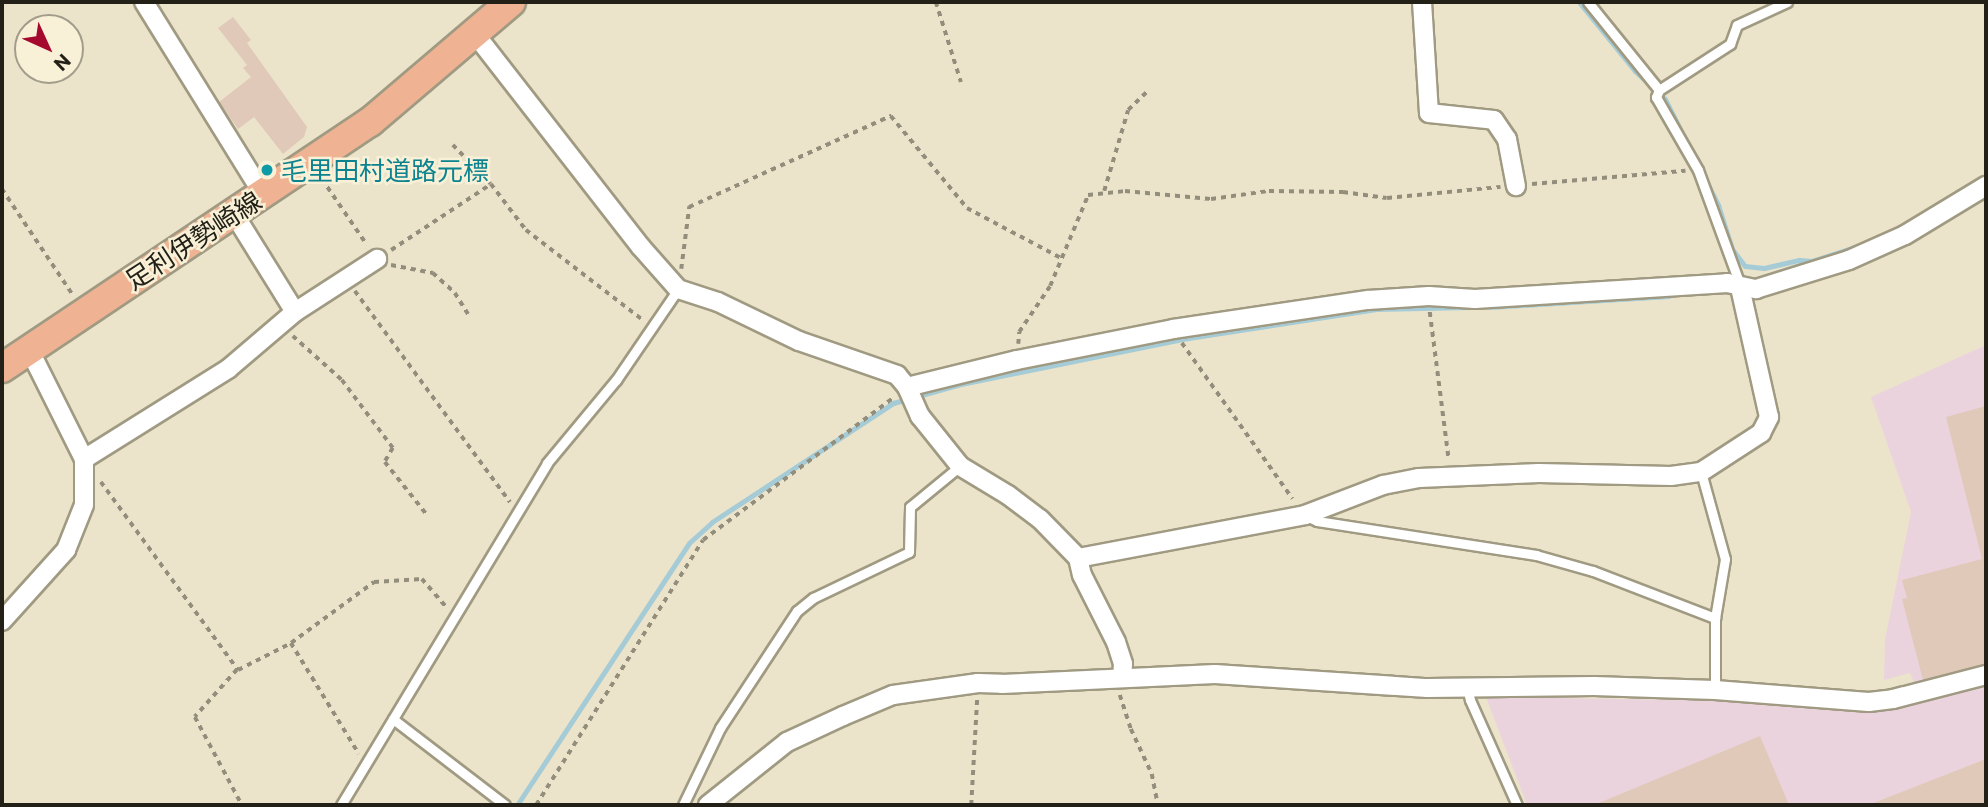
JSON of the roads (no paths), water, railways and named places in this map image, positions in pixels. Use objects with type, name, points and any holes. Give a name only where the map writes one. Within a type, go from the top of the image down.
[{"type":"main road","name":"足利伊勢崎線","points":[[2,368],[370,122],[475,34],[500,6]]},
{"type":"street","points":[[144,2],[263,194]]},
{"type":"street","points":[[1422,2],[1429,113],[1494,120],[1507,139],[1516,186]]},
{"type":"street","points":[[475,34],[640,246],[678,289],[718,302],[799,341],[897,374],[907,387],[920,416],[960,466],[1009,495],[1040,519],[1078,558],[1082,575],[1116,642],[1123,664],[1122,678]]},
{"type":"street","points":[[907,387],[1017,360],[1173,329],[1368,300],[1429,296],[1475,299],[1727,283],[1756,289],[1849,260],[1905,235],[1986,186]]},
{"type":"street","points":[[234,214],[295,312]]},
{"type":"street","points":[[84,459],[228,369],[295,312],[377,259]]},
{"type":"street","points":[[1078,558],[1305,515],[1383,485],[1419,478],[1539,473],[1671,476],[1701,472],[1761,433],[1769,417],[1740,287]]},
{"type":"street","points":[[2,621],[66,551],[84,505],[84,459],[29,349]]},
{"type":"street","points":[[708,805],[787,742],[843,716],[892,695],[978,683],[1215,674],[1333,684],[1715,690],[1868,702],[1893,699],[1986,675]]},
{"type":"lane","points":[[1588,2],[1658,92],[1698,170],[1740,287]]},
{"type":"lane","points":[[1658,92],[1731,44],[1737,25],[1787,2]]},
{"type":"lane","points":[[341,805],[547,463],[616,380],[678,289]]},
{"type":"lane","points":[[683,805],[720,728],[797,611],[813,598],[909,552],[910,506],[960,466]]},
{"type":"lane","points":[[1701,472],[1725,559],[1715,618],[1715,690]]},
{"type":"lane","points":[[1305,515],[1330,523],[1536,555],[1593,571],[1715,618]]},
{"type":"lane","points":[[1467,687],[1470,700],[1517,805]]},
{"type":"lane","points":[[393,719],[505,805]]},
{"type":"waterway","points":[[1579,2],[1635,71],[1665,99],[1718,205],[1732,249],[1745,266],[1764,268],[1799,260],[1812,261],[1870,242]]},
{"type":"waterway","points":[[1757,279],[1809,262]]},
{"type":"waterway","points":[[1490,307],[1669,296]]},
{"type":"waterway","points":[[517,805],[689,543],[712,522],[893,403],[961,384],[1182,339],[1375,309],[1470,307]]},
{"type":"place","name":"毛里田村道路元標","points":[[267,170]]}]
